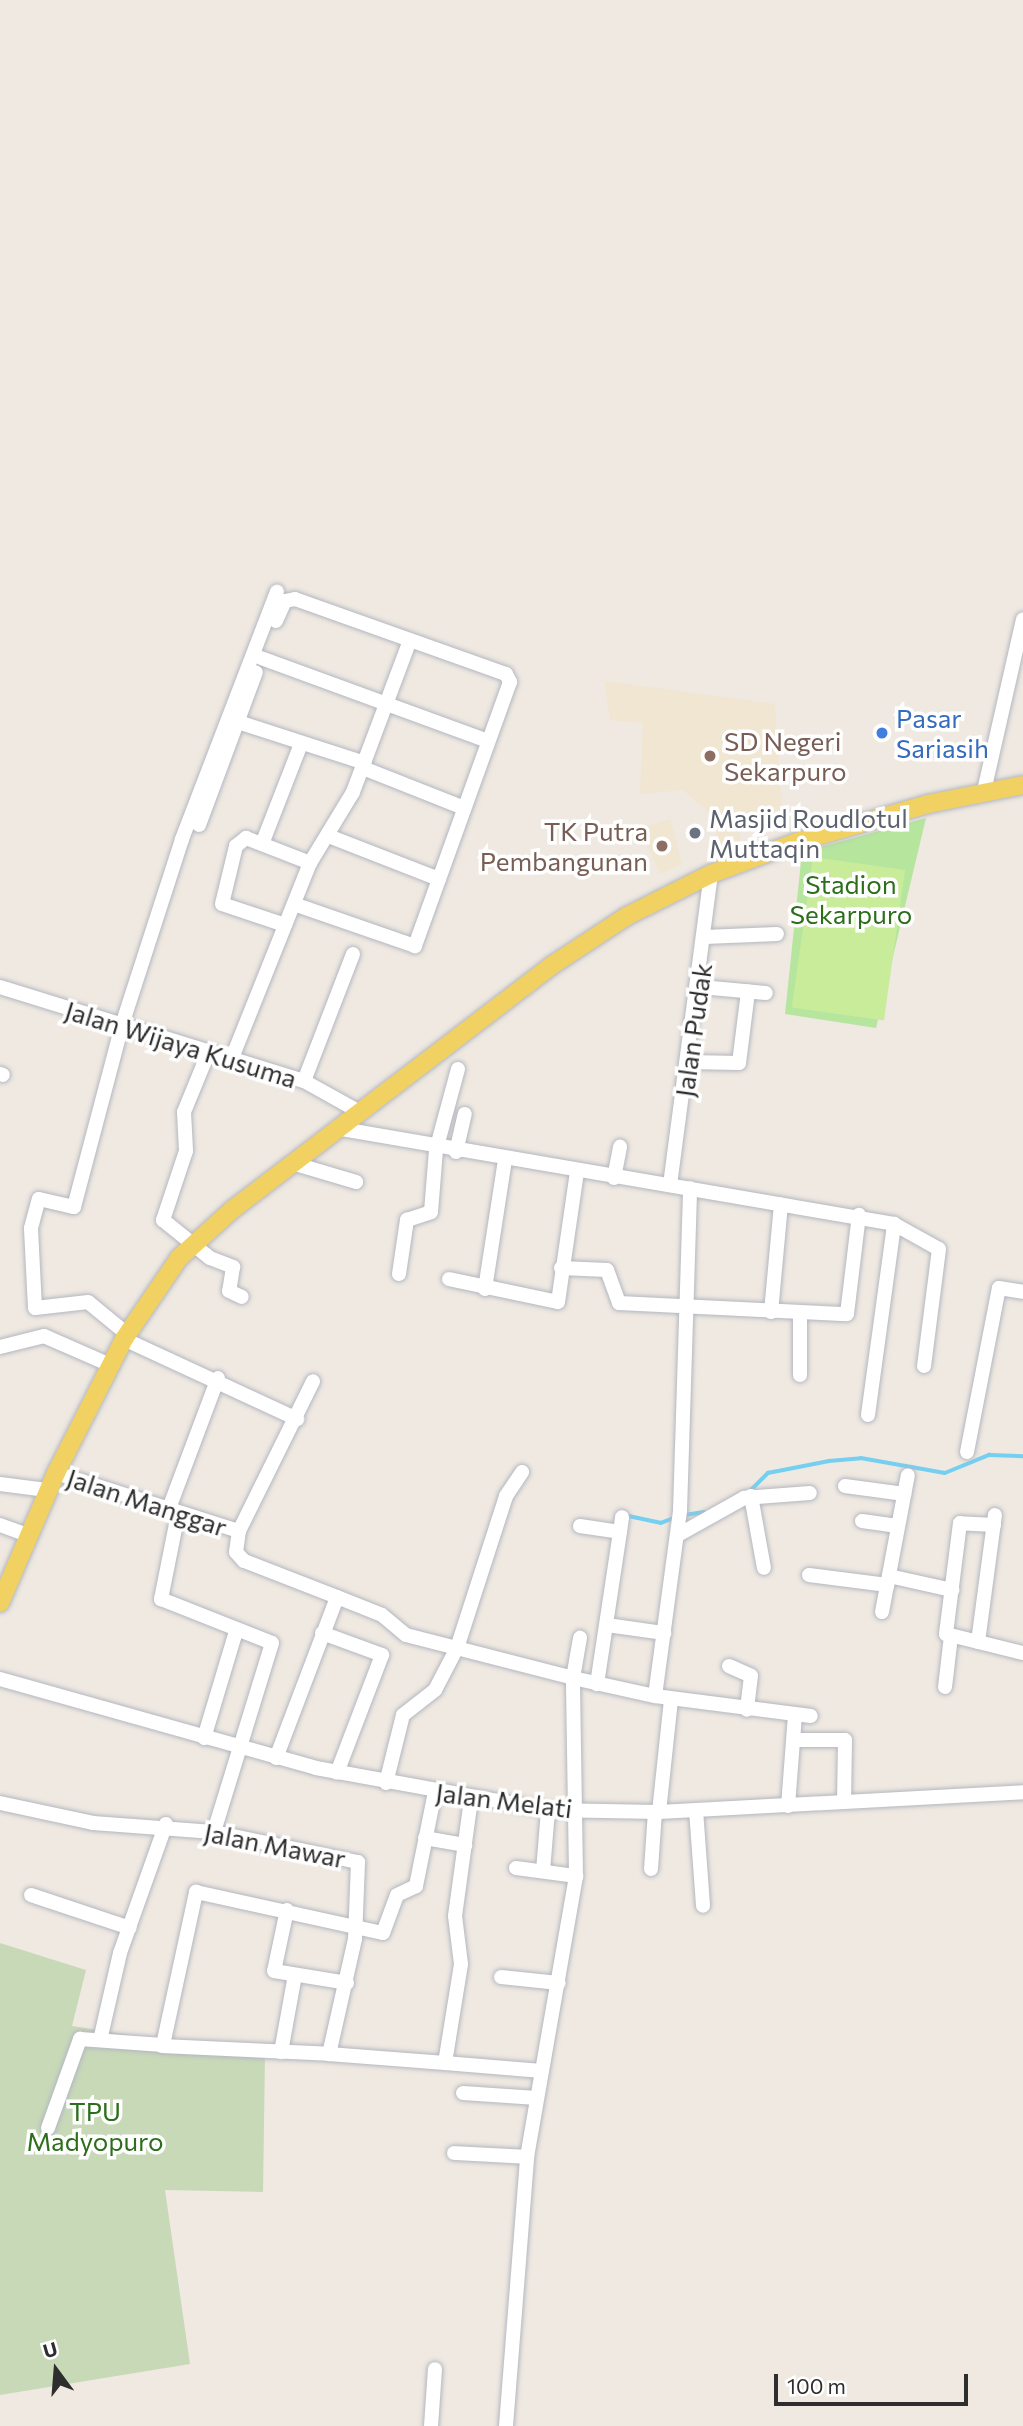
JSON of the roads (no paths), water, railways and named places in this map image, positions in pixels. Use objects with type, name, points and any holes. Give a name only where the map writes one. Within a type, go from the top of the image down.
[{"type":"main road","points":[[0,1603],[55,1473],[126,1336],[195,1241],[292,1163],[591,938],[711,874],[870,819],[985,791],[1023,785]]},
{"type":"street","points":[[277,592],[182,839],[122,1025],[74,1206],[38,1200],[27,1254],[35,1308],[88,1302],[126,1336],[218,1378],[297,1419]]},
{"type":"street","points":[[199,825],[261,658],[290,598],[509,677],[415,946],[294,904]]},
{"type":"street","points":[[985,791],[1023,619]]},
{"type":"street","points":[[233,1058],[310,863],[331,837],[364,765],[410,640]]},
{"type":"street","points":[[261,658],[387,699],[488,741]]},
{"type":"street","points":[[238,722],[364,765],[464,808]]},
{"type":"street","points":[[262,844],[301,744]]},
{"type":"street","points":[[331,837],[439,879]]},
{"type":"street","points":[[285,925],[219,898],[240,840],[262,844],[310,863]]},
{"type":"street","name":"Jalan Pudak","points":[[670,1185],[701,987],[711,874]]},
{"type":"street","points":[[705,937],[777,934]]},
{"type":"street","points":[[304,1081],[353,954]]},
{"type":"street","name":"Jalan Wijaya Kusuma","points":[[0,987],[304,1081],[358,1111]]},
{"type":"street","points":[[701,987],[766,993]]},
{"type":"street","points":[[689,1062],[739,1063],[748,992]]},
{"type":"street","points":[[209,1051],[184,1112],[186,1151],[163,1220],[195,1241],[210,1258],[233,1267],[229,1291],[242,1297]]},
{"type":"street","points":[[399,1274],[407,1220],[431,1212],[436,1150],[458,1069]]},
{"type":"street","points":[[456,1152],[465,1114]]},
{"type":"street","points":[[336,1128],[436,1150],[859,1215],[894,1224],[939,1248],[923,1366]]},
{"type":"street","points":[[614,1178],[620,1147]]},
{"type":"street","points":[[485,1289],[505,1160]]},
{"type":"street","points":[[292,1163],[356,1182]]},
{"type":"street","points":[[449,1279],[485,1289],[558,1302],[577,1171]]},
{"type":"street","points":[[655,1696],[679,1524],[683,1304],[690,1188]]},
{"type":"street","points":[[771,1312],[781,1204]]},
{"type":"street","points":[[561,1268],[607,1270],[619,1303],[847,1314],[859,1215]]},
{"type":"street","points":[[868,1415],[894,1224]]},
{"type":"street","points":[[967,1452],[999,1288],[1023,1292]]},
{"type":"street","points":[[800,1313],[800,1375]]},
{"type":"street","points":[[0,1347],[44,1336],[110,1365]]},
{"type":"street","points":[[214,1832],[272,1643],[236,1631],[158,1595],[173,1513],[218,1378]]},
{"type":"street","points":[[313,1381],[297,1419],[239,1531],[237,1559],[382,1615],[406,1635],[597,1684],[655,1696],[747,1710],[811,1716]]},
{"type":"street","points":[[386,1783],[402,1715],[435,1690],[457,1647],[506,1496],[522,1472]]},
{"type":"street","name":"Jalan Manggar","points":[[55,1473],[173,1513],[239,1531]]},
{"type":"street","points":[[882,1612],[908,1475]]},
{"type":"street","points":[[0,1484],[47,1490]]},
{"type":"street","points":[[845,1486],[904,1494]]},
{"type":"street","points":[[679,1524],[751,1496],[810,1493]]},
{"type":"street","points":[[751,1496],[764,1567]]},
{"type":"street","points":[[978,1643],[995,1519],[960,1523],[946,1631],[951,1636],[978,1643],[1023,1653]]},
{"type":"street","points":[[862,1521],[898,1526]]},
{"type":"street","points":[[0,1525],[27,1535]]},
{"type":"street","points":[[580,1526],[621,1525],[597,1684]]},
{"type":"street","points":[[809,1575],[888,1581],[952,1590]]},
{"type":"street","points":[[276,1758],[337,1597]]},
{"type":"street","points":[[607,1625],[664,1633]]},
{"type":"street","points":[[204,1738],[236,1631]]},
{"type":"street","points":[[322,1633],[382,1655],[337,1773]]},
{"type":"street","points":[[944,1688],[951,1636]]},
{"type":"street","points":[[506,2426],[527,2157],[576,1876],[578,1811],[573,1678],[580,1638]]},
{"type":"street","points":[[729,1666],[751,1676],[747,1710]]},
{"type":"street","name":"Jalan Melati","points":[[0,1679],[241,1749],[337,1773],[471,1799],[548,1810],[657,1812],[1023,1792]]},
{"type":"street","points":[[651,1869],[671,1699]]},
{"type":"street","points":[[788,1806],[794,1714]]},
{"type":"street","points":[[794,1740],[845,1740],[844,1802]]},
{"type":"street","points":[[162,2046],[196,1892],[355,1927],[386,1931],[397,1895],[416,1886],[435,1792]]},
{"type":"street","points":[[445,2063],[461,1964],[454,1916],[471,1799]]},
{"type":"street","name":"Jalan Mawar","points":[[0,1803],[93,1824],[166,1824],[358,1862],[355,1927],[347,1983],[329,2052]]},
{"type":"street","points":[[543,1871],[548,1810]]},
{"type":"street","points":[[696,1810],[703,1906]]},
{"type":"street","points":[[101,2036],[130,1928],[166,1824]]},
{"type":"street","points":[[425,1838],[465,1845]]},
{"type":"street","points":[[516,1868],[576,1876]]},
{"type":"street","points":[[31,1895],[130,1928]]},
{"type":"street","points":[[287,1910],[272,1969],[347,1983]]},
{"type":"street","points":[[281,2052],[295,1975]]},
{"type":"street","points":[[501,1977],[559,1983]]},
{"type":"street","points":[[48,2129],[74,2048],[85,2036],[162,2046],[329,2052],[542,2071]]},
{"type":"street","points":[[463,2093],[537,2098]]},
{"type":"street","points":[[454,2153],[527,2157]]},
{"type":"street","points":[[431,2426],[435,2369]]},
{"type":"waterway","points":[[749,1492],[768,1473],[829,1461],[861,1458],[945,1473],[989,1455],[1023,1456]]},
{"type":"waterway","points":[[685,1515],[704,1512]]},
{"type":"waterway","points":[[624,1515],[661,1523],[674,1518]]},
{"type":"place","name":"Pasar Sariasih","points":[[882,733]]},
{"type":"place","name":"SD Negeri Sekarpuro","points":[[710,756]]},
{"type":"place","name":"Masjid Roudlotul Muttaqin","points":[[695,833]]},
{"type":"place","name":"TK Putra Pembangunan","points":[[662,846]]},
{"type":"park label","name":"Stadion Sekarpuro","points":[[851,899]]},
{"type":"park label","name":"TPU Madyopuro","points":[[95,2126]]}]
